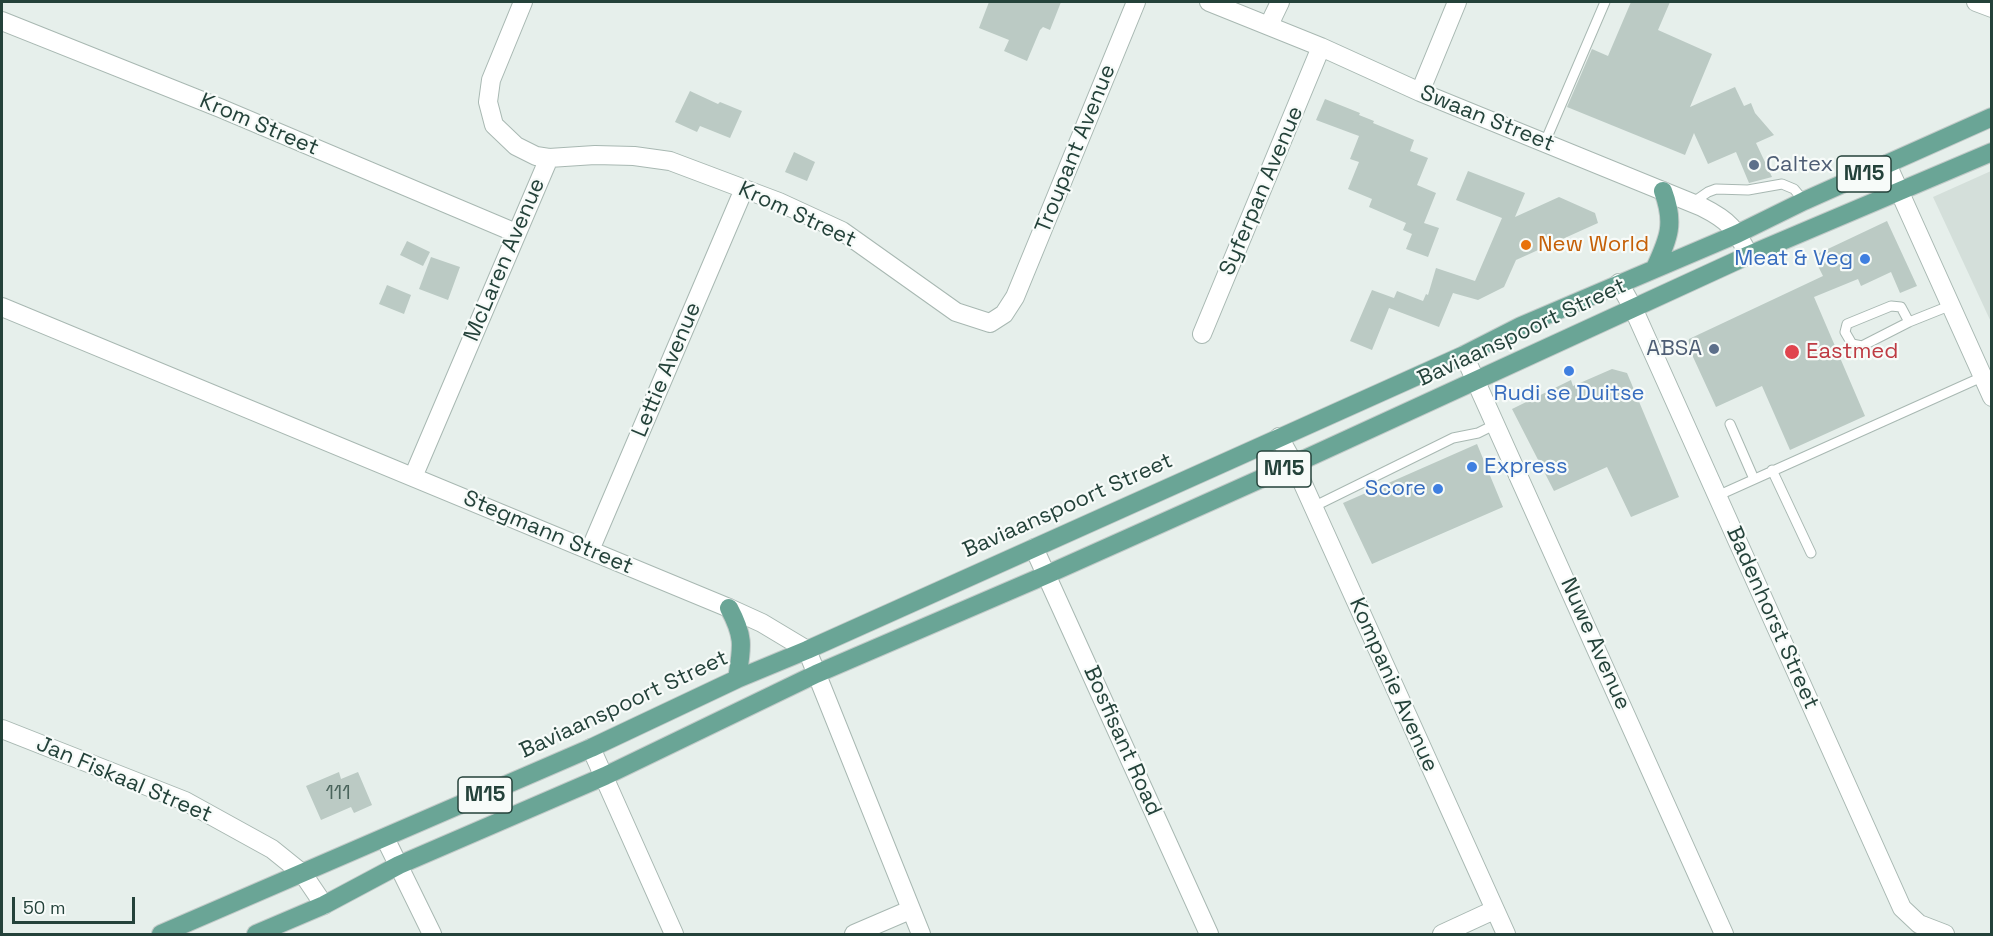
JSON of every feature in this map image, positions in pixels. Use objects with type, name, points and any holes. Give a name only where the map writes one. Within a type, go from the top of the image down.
[{"type":"main road","name":"Baviaanspoort Street","points":[[161,934],[591,748],[737,679],[807,650],[1464,355],[1521,326],[1737,234],[1804,201],[1992,117]]},
{"type":"main road","name":"Baviaanspoort Street","points":[[256,934],[324,905],[399,865],[604,776],[816,674],[1046,575],[1294,464],[1749,255],[1992,152]]},
{"type":"main road","points":[[1655,268],[1670,232],[1670,213],[1663,191]]},
{"type":"main road","points":[[729,608],[741,633],[742,645],[737,679]]},
{"type":"street","name":"McLaren Avenue","points":[[413,477],[549,158],[536,156],[516,146],[494,125],[488,102],[490,80],[523,2]]},
{"type":"street","name":"Troupant Avenue","points":[[1016,297],[1136,2]]},
{"type":"street","name":"Swaan Street","points":[[1209,2],[1321,47],[1420,92],[1691,203],[1726,220],[1749,255]]},
{"type":"street","points":[[1269,26],[1280,2]]},
{"type":"street","points":[[1420,92],[1456,2]]},
{"type":"street","points":[[1976,2],[1992,8]]},
{"type":"street","name":"Krom Street","points":[[2,21],[220,108],[516,233]]},
{"type":"street","name":"Syferpan Avenue","points":[[1202,334],[1321,47]]},
{"type":"street","name":"Krom Street","points":[[549,158],[595,155],[634,156],[670,161],[779,202],[842,231],[956,312],[990,323],[1004,314],[1016,297]]},
{"type":"street","points":[[1887,164],[1949,306],[1992,397]]},
{"type":"street","name":"Lettie Avenue","points":[[590,550],[744,189]]},
{"type":"street","name":"Badenhorst Street","points":[[1618,284],[1633,308],[1902,908],[1919,924],[1945,934]]},
{"type":"street","name":"Stegmann Street","points":[[2,308],[729,608],[762,623],[807,650]]},
{"type":"street","name":"Nuwe Avenue","points":[[1464,355],[1724,934]]},
{"type":"street","name":"Kompanie Avenue","points":[[1279,437],[1294,464],[1506,934]]},
{"type":"street","name":"Bosfisant Road","points":[[1034,548],[1209,934]]},
{"type":"street","points":[[807,650],[921,934]]},
{"type":"street","name":"Jan Fiskaal Street","points":[[2,729],[185,801],[272,849],[303,874],[324,905]]},
{"type":"street","points":[[591,748],[674,934]]},
{"type":"street","points":[[385,838],[432,934]]},
{"type":"street","points":[[854,934],[910,910]]},
{"type":"street","points":[[1442,934],[1494,910]]},
{"type":"lane","points":[[1545,142],[1605,2]]},
{"type":"lane","points":[[1691,203],[1716,189],[1736,191],[1782,184],[1794,189],[1804,201]]},
{"type":"lane","points":[[1909,322],[1901,307],[1891,306],[1847,324],[1845,332],[1852,344],[1862,346],[1909,322],[1949,306]]},
{"type":"lane","points":[[1717,495],[1982,377]]},
{"type":"lane","points":[[1313,507],[1453,438],[1478,433],[1496,423]]},
{"type":"lane","points":[[1730,424],[1754,478]]},
{"type":"lane","points":[[1772,470],[1811,553]]},
{"type":"shaded area","points":[[1991,171],[1991,322],[1933,197]]},
{"type":"building","points":[[989,2],[1061,2],[1050,30],[1043,27],[1040,30],[1027,61],[1004,51],[1009,40],[979,28]]},
{"type":"building","points":[[1631,2],[1670,2],[1658,30],[1712,54],[1690,107],[1735,87],[1744,106],[1751,103],[1755,113],[1774,135],[1756,143],[1772,177],[1749,183],[1736,152],[1708,164],[1694,133],[1685,155],[1567,107],[1592,49],[1608,56]]},
{"type":"building","points":[[690,91],[718,104],[720,102],[742,111],[730,138],[700,126],[697,132],[675,122]]},
{"type":"building","points":[[1325,99],[1360,113],[1359,115],[1374,121],[1373,123],[1414,140],[1410,151],[1428,158],[1417,185],[1436,193],[1424,223],[1439,228],[1428,257],[1406,249],[1412,234],[1403,230],[1406,223],[1369,207],[1372,199],[1348,189],[1359,162],[1350,159],[1359,136],[1316,120]]},
{"type":"building","points":[[794,152],[815,162],[807,181],[785,172]]},
{"type":"building","points":[[1468,171],[1525,193],[1515,217],[1559,197],[1595,213],[1598,223],[1516,260],[1504,287],[1478,300],[1453,293],[1439,327],[1389,308],[1372,350],[1350,341],[1372,290],[1394,298],[1397,291],[1423,301],[1426,294],[1428,295],[1436,268],[1475,281],[1502,218],[1456,200]]},
{"type":"building","points":[[1887,221],[1917,286],[1900,293],[1891,272],[1861,286],[1858,279],[1814,297],[1865,416],[1790,450],[1762,386],[1716,407],[1688,346],[1689,339],[1823,276],[1813,256]]},
{"type":"building","points":[[407,241],[430,252],[423,266],[400,255]]},
{"type":"building","points":[[431,257],[460,267],[448,300],[419,289]]},
{"type":"building","points":[[387,285],[411,295],[404,314],[379,304]]},
{"type":"building","points":[[1612,369],[1627,373],[1679,497],[1631,517],[1607,467],[1554,491],[1512,409],[1571,380],[1573,386]]},
{"type":"building","points":[[1477,444],[1503,507],[1372,564],[1343,503]]},
{"type":"building","points":[[339,772],[341,779],[358,772],[372,805],[354,813],[351,807],[321,820],[306,786]]},
{"type":"place","name":"Caltex","points":[[1754,165]]},
{"type":"place","name":"New World","points":[[1526,245]]},
{"type":"place","name":"Meat & Veg","points":[[1865,259]]},
{"type":"place","name":"ABSA","points":[[1714,349]]},
{"type":"place","name":"Eastmed","points":[[1792,352]]},
{"type":"place","name":"Rudi se Duitse","points":[[1569,371]]},
{"type":"place","name":"Express","points":[[1472,467]]},
{"type":"place","name":"Score","points":[[1438,489]]}]
